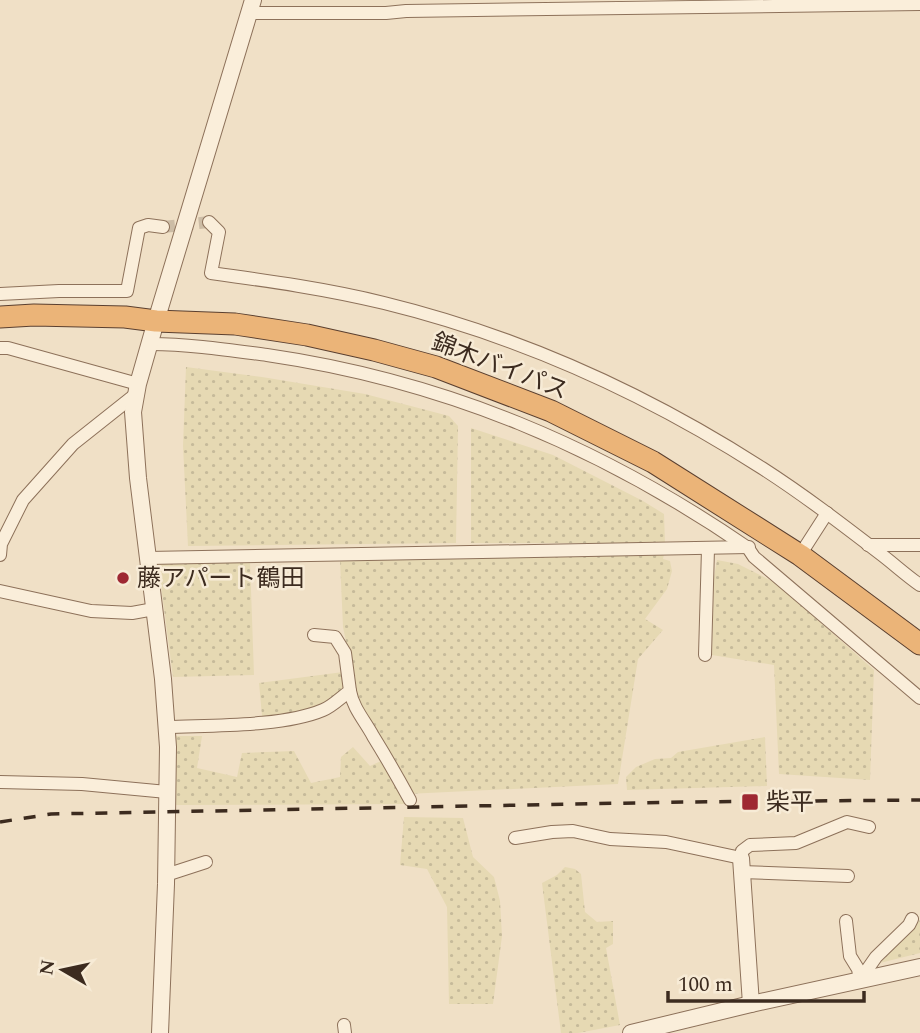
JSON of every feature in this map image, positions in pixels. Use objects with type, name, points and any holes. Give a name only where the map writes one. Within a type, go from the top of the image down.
[{"type":"highway","name":"錦木バイパス","points":[[0,317],[60,315],[235,324],[307,335],[436,367],[551,411],[653,462],[800,555],[920,644]]},
{"type":"street","points":[[160,1033],[168,747],[133,412],[156,321],[251,7],[920,4]]},
{"type":"street","points":[[209,222],[219,232],[212,273],[383,302],[449,320],[568,363],[622,388],[720,441],[827,513],[920,585]]},
{"type":"street","points":[[0,294],[71,290],[127,291],[139,228],[148,225],[163,227]]},
{"type":"street","points":[[151,344],[231,350],[301,360],[366,374],[485,410],[552,437],[682,504],[748,548],[754,557],[920,698]]},
{"type":"street","points":[[0,348],[8,348],[137,389]]},
{"type":"street","points":[[0,555],[1,544],[23,500],[74,444],[137,389]]},
{"type":"street","points":[[800,555],[827,513]]},
{"type":"street","points":[[148,558],[748,548],[766,533]]},
{"type":"street","points":[[867,545],[920,545]]},
{"type":"street","points":[[705,655],[708,549]]},
{"type":"street","points":[[0,591],[91,611],[132,613],[154,609]]},
{"type":"street","points":[[314,635],[334,637],[345,653],[351,699],[410,800]]},
{"type":"street","points":[[166,727],[259,723],[294,718],[325,710],[350,691]]},
{"type":"street","points":[[0,782],[82,784],[167,792]]},
{"type":"street","points":[[751,1004],[742,851],[750,845],[796,843],[846,822],[869,827]]},
{"type":"street","points":[[515,838],[573,831],[610,839],[666,842],[741,865],[848,876]]},
{"type":"street","points":[[166,875],[206,862]]},
{"type":"street","points":[[860,980],[876,957],[912,919]]},
{"type":"street","points":[[846,921],[850,956],[858,969],[860,980]]},
{"type":"street","points":[[631,1033],[920,967]]},
{"type":"shaded area","points":[[186,367],[365,394],[449,416],[458,426],[456,543],[188,546],[183,446]]},
{"type":"shaded area","points":[[471,428],[553,455],[643,501],[664,514],[665,543],[471,543]]},
{"type":"shaded area","points":[[664,554],[663,559],[670,561],[672,571],[667,589],[645,619],[663,630],[638,659],[618,784],[407,794],[359,706],[343,627],[340,560]]},
{"type":"shaded area","points":[[717,560],[738,564],[776,583],[874,670],[870,780],[779,774],[774,665],[712,655],[714,577]]},
{"type":"shaded area","points":[[250,561],[254,675],[173,677],[158,563]]},
{"type":"shaded area","points":[[343,672],[343,690],[328,702],[297,714],[262,716],[259,683]]},
{"type":"shaded area","points":[[176,736],[202,736],[197,768],[237,777],[242,753],[294,751],[311,783],[340,777],[341,757],[353,747],[370,766],[381,761],[406,804],[176,805]]},
{"type":"shaded area","points":[[765,737],[767,786],[627,790],[626,777],[636,767],[655,759],[671,758],[678,752]]},
{"type":"shaded area","points":[[404,817],[463,818],[473,857],[494,877],[500,901],[502,936],[493,1004],[449,1004],[447,907],[427,869],[400,865]]},
{"type":"shaded area","points":[[565,867],[575,869],[581,874],[585,912],[597,922],[613,921],[613,944],[606,948],[620,1025],[578,1033],[561,1033],[542,883]]},
{"type":"shaded area","points":[[920,920],[920,953],[880,963]]},
{"type":"tunnel","points":[[163,227],[209,222]]},
{"type":"railway","points":[[0,822],[51,814],[920,800]]},
{"type":"place","name":"藤アパート鶴田","points":[[123,578]]},
{"type":"place","name":"柴平","points":[[750,802]]}]
